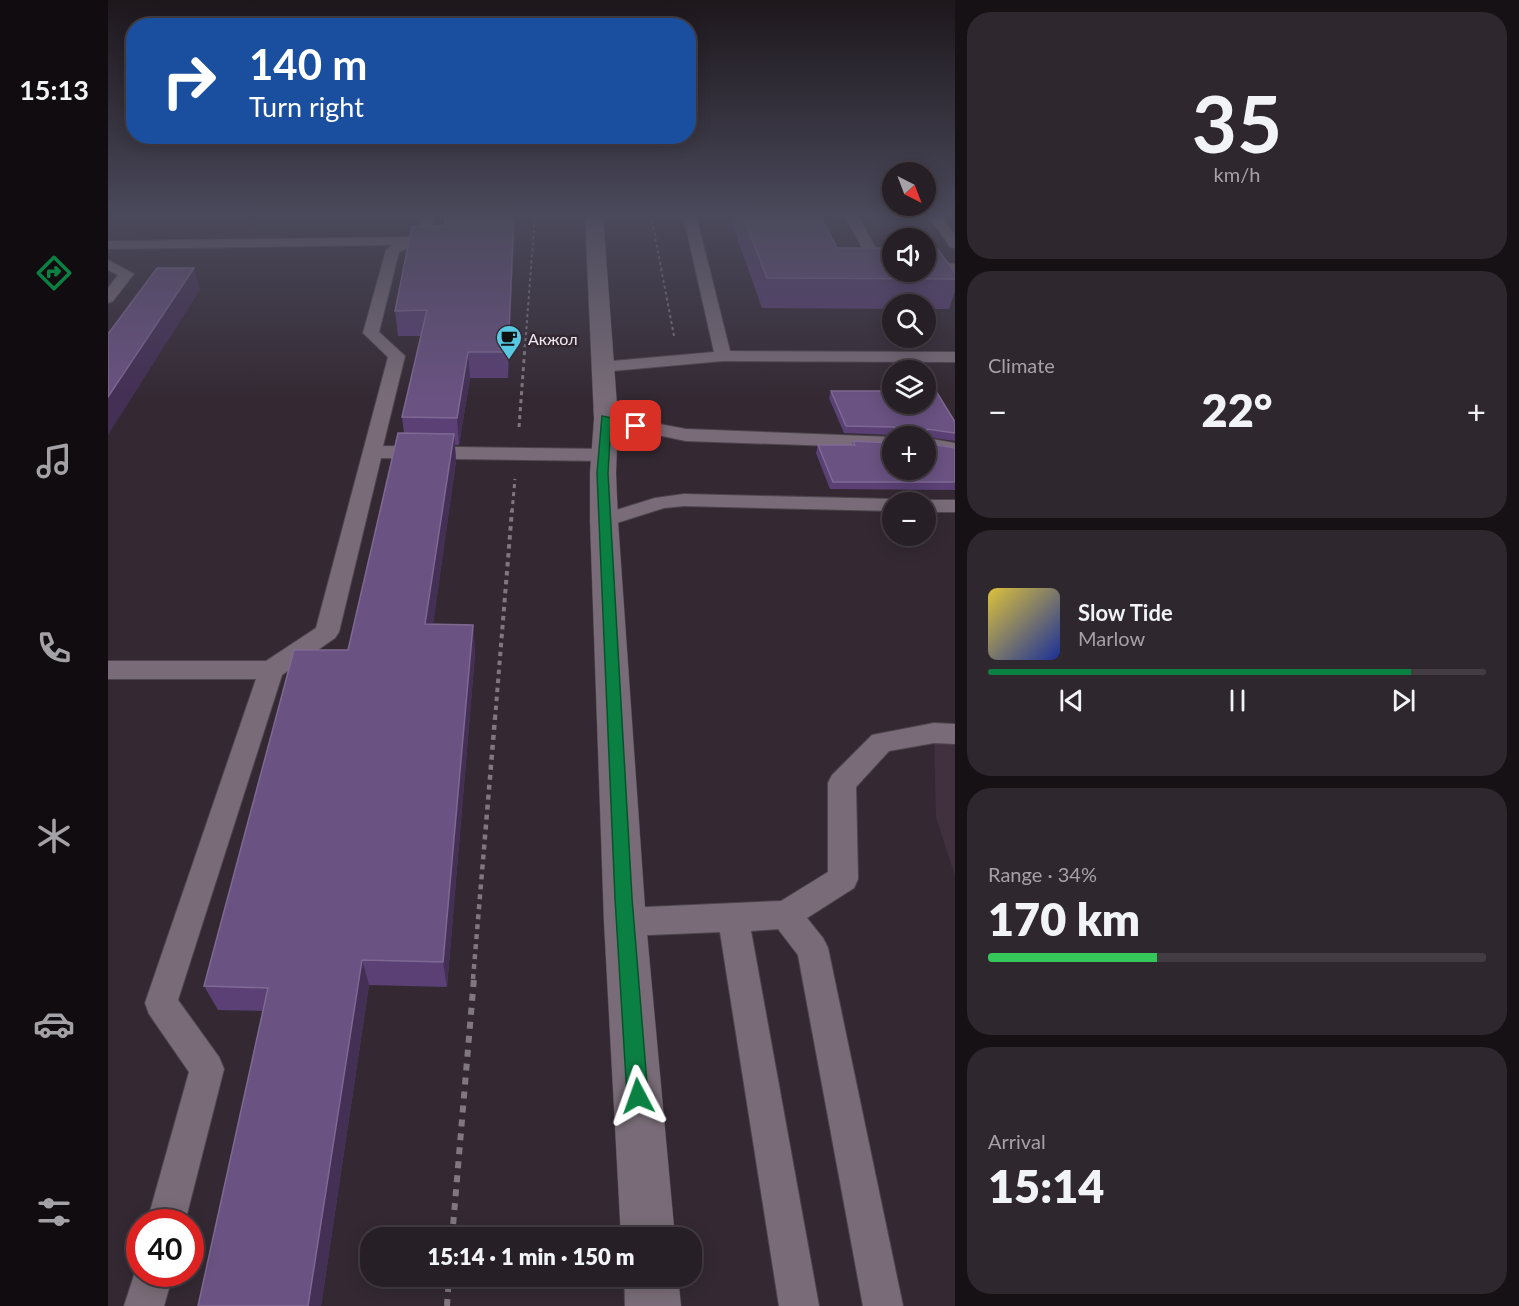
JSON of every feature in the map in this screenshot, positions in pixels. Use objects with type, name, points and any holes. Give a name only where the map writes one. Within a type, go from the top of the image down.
[{"type":"street","points":[[597,276],[606,419],[604,521],[625,922],[647,1227]]},
{"type":"street","points":[[652,1287],[653,1306]]},
{"type":"lane","points":[[108,298],[125,276]]},
{"type":"lane","points":[[108,670],[271,670],[327,632],[397,356],[371,333],[386,276]]},
{"type":"lane","points":[[703,276],[723,356]]},
{"type":"lane","points":[[601,367],[723,356],[955,357]]},
{"type":"lane","points":[[606,419],[686,435],[882,443]]},
{"type":"lane","points":[[936,445],[955,449]]},
{"type":"lane","points":[[373,452],[604,455]]},
{"type":"lane","points":[[604,521],[662,502],[684,500],[882,505]]},
{"type":"lane","points":[[936,506],[955,506]]},
{"type":"lane","points":[[169,1209],[207,1069],[161,1003],[271,670]]},
{"type":"lane","points":[[625,922],[785,915],[843,879],[842,783],[881,742],[933,733],[955,734]]},
{"type":"lane","points":[[785,915],[812,948],[823,994],[883,1306]]},
{"type":"lane","points":[[733,917],[799,1306]]},
{"type":"lane","points":[[144,1306],[149,1287]]},
{"type":"path","points":[[453,1227],[530,276]]},
{"type":"path","points":[[662,276],[678,360]]},
{"type":"path","points":[[447,1306],[448,1287]]},
{"type":"shaded area","points":[[934,733],[955,734],[955,876],[936,817]]},
{"type":"building","points":[[151,276],[189,276],[108,397],[108,334]]},
{"type":"building","points":[[402,276],[511,276],[508,352],[468,352],[457,418],[402,417],[427,310],[395,311]]},
{"type":"building","points":[[766,276],[882,276],[882,279],[767,278]]},
{"type":"building","points":[[936,276],[955,276],[955,279],[936,279]]},
{"type":"building","points":[[831,391],[882,391],[882,414],[936,414],[936,391],[955,422],[955,433],[936,430],[936,426],[846,426]]},
{"type":"building","points":[[398,433],[454,434],[425,624],[473,625],[443,962],[362,960],[308,1306],[198,1306],[268,988],[204,986],[294,650],[348,650]]},
{"type":"building","points":[[853,441],[882,442],[882,480],[936,480],[936,445],[955,448],[955,482],[833,482],[818,445],[855,445]]},
{"type":"place","name":"Акжол","points":[[509,361]]},
{"type":"route","points":[[636,426],[606,419],[603,473],[624,898],[638,1096]]}]
